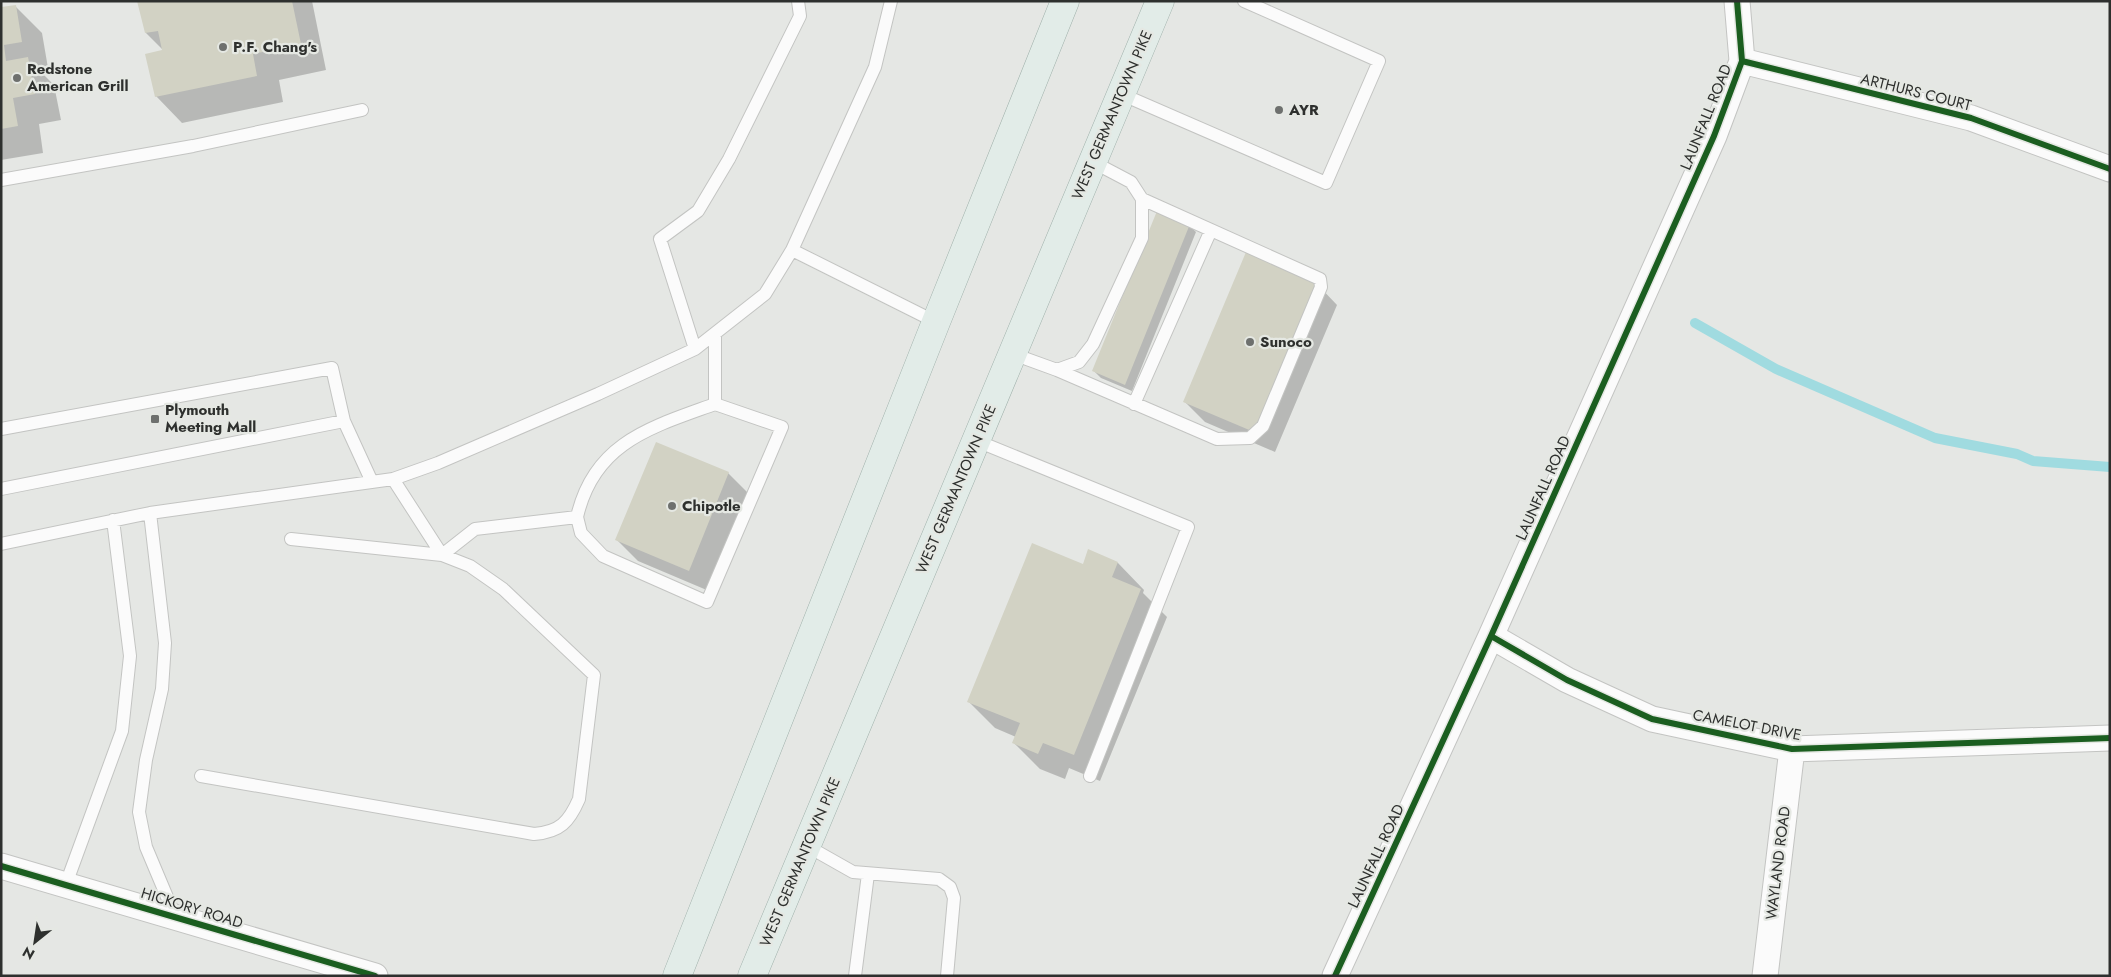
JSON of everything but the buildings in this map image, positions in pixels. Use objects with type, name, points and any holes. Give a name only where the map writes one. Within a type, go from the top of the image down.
[{"type":"main road","points":[[677,976],[1065,1]]},
{"type":"main road","name":"WEST GERMANTOWN PIKE","points":[[752,976],[1160,1]]},
{"type":"street","name":"LAUNFALL ROAD","points":[[1335,976],[1491,636],[1714,136],[1742,61],[1737,1]]},
{"type":"street","name":"ARTHURS COURT","points":[[1742,61],[1971,118],[2110,169]]},
{"type":"street","name":"CAMELOT DRIVE","points":[[1491,636],[1567,680],[1652,719],[1792,749],[2110,738]]},
{"type":"street","name":"WAYLAND ROAD","points":[[1765,976],[1792,749]]},
{"type":"street","name":"HICKORY ROAD","points":[[1,866],[375,976]]},
{"type":"lane","points":[[695,349],[660,239],[698,211],[729,158],[800,16],[798,1]]},
{"type":"lane","points":[[1,544],[113,520],[393,480],[438,463],[598,394],[695,349],[765,294],[792,250],[875,67],[891,1]]},
{"type":"lane","points":[[1121,94],[1326,183],[1379,61],[1244,1]]},
{"type":"lane","points":[[1,180],[193,146],[362,110]]},
{"type":"lane","points":[[1013,354],[1057,370],[1216,440],[1250,438],[1263,426],[1321,287],[1320,279],[1142,198],[1131,182],[1093,162]]},
{"type":"lane","points":[[1057,370],[1079,362],[1093,344],[1142,238],[1142,198]]},
{"type":"lane","points":[[1134,404],[1211,230]]},
{"type":"lane","points":[[792,250],[936,322]]},
{"type":"lane","points":[[715,334],[716,404]]},
{"type":"lane","points":[[1,428],[332,368],[344,422],[372,482]]},
{"type":"lane","points":[[716,404],[782,427],[707,602],[603,556],[582,533],[577,517],[582,496],[598,469],[620,447],[643,432],[666,421],[716,404]]},
{"type":"lane","points":[[1,489],[344,422]]},
{"type":"lane","points":[[976,441],[1188,527],[1090,776]]},
{"type":"lane","points":[[393,480],[442,555]]},
{"type":"lane","points":[[150,514],[165,644],[162,689],[146,760],[139,812],[146,847],[175,916]]},
{"type":"lane","points":[[442,555],[474,529],[577,517]]},
{"type":"lane","points":[[66,884],[122,731],[130,656],[113,520]]},
{"type":"lane","points":[[201,776],[534,834],[549,833],[560,828],[572,815],[579,799],[594,675],[503,589],[470,566],[442,555],[291,539]]},
{"type":"lane","points":[[807,846],[853,872],[939,879],[950,887],[954,898],[947,976]]},
{"type":"lane","points":[[855,976],[868,874]]},
{"type":"waterway","points":[[1695,323],[1776,369],[1935,438],[2017,454],[2033,461],[2110,467]]},
{"type":"cycle path","points":[[1335,976],[1491,636],[1714,136],[1742,61],[1737,1]]},
{"type":"cycle path","points":[[1742,61],[1971,118],[2110,169]]},
{"type":"cycle path","points":[[1491,636],[1567,680],[1652,719],[1792,749],[2110,738]]},
{"type":"cycle path","points":[[1,866],[375,976]]},
{"type":"place","name":"P.F. Chang's","points":[[223,47]]},
{"type":"place","name":"Redstone American Grill","points":[[17,78]]},
{"type":"place","name":"AYR","points":[[1279,110]]},
{"type":"place","name":"Sunoco","points":[[1250,342]]},
{"type":"place","name":"Plymouth Meeting Mall","points":[[155,419]]},
{"type":"place","name":"Chipotle","points":[[672,506]]}]
